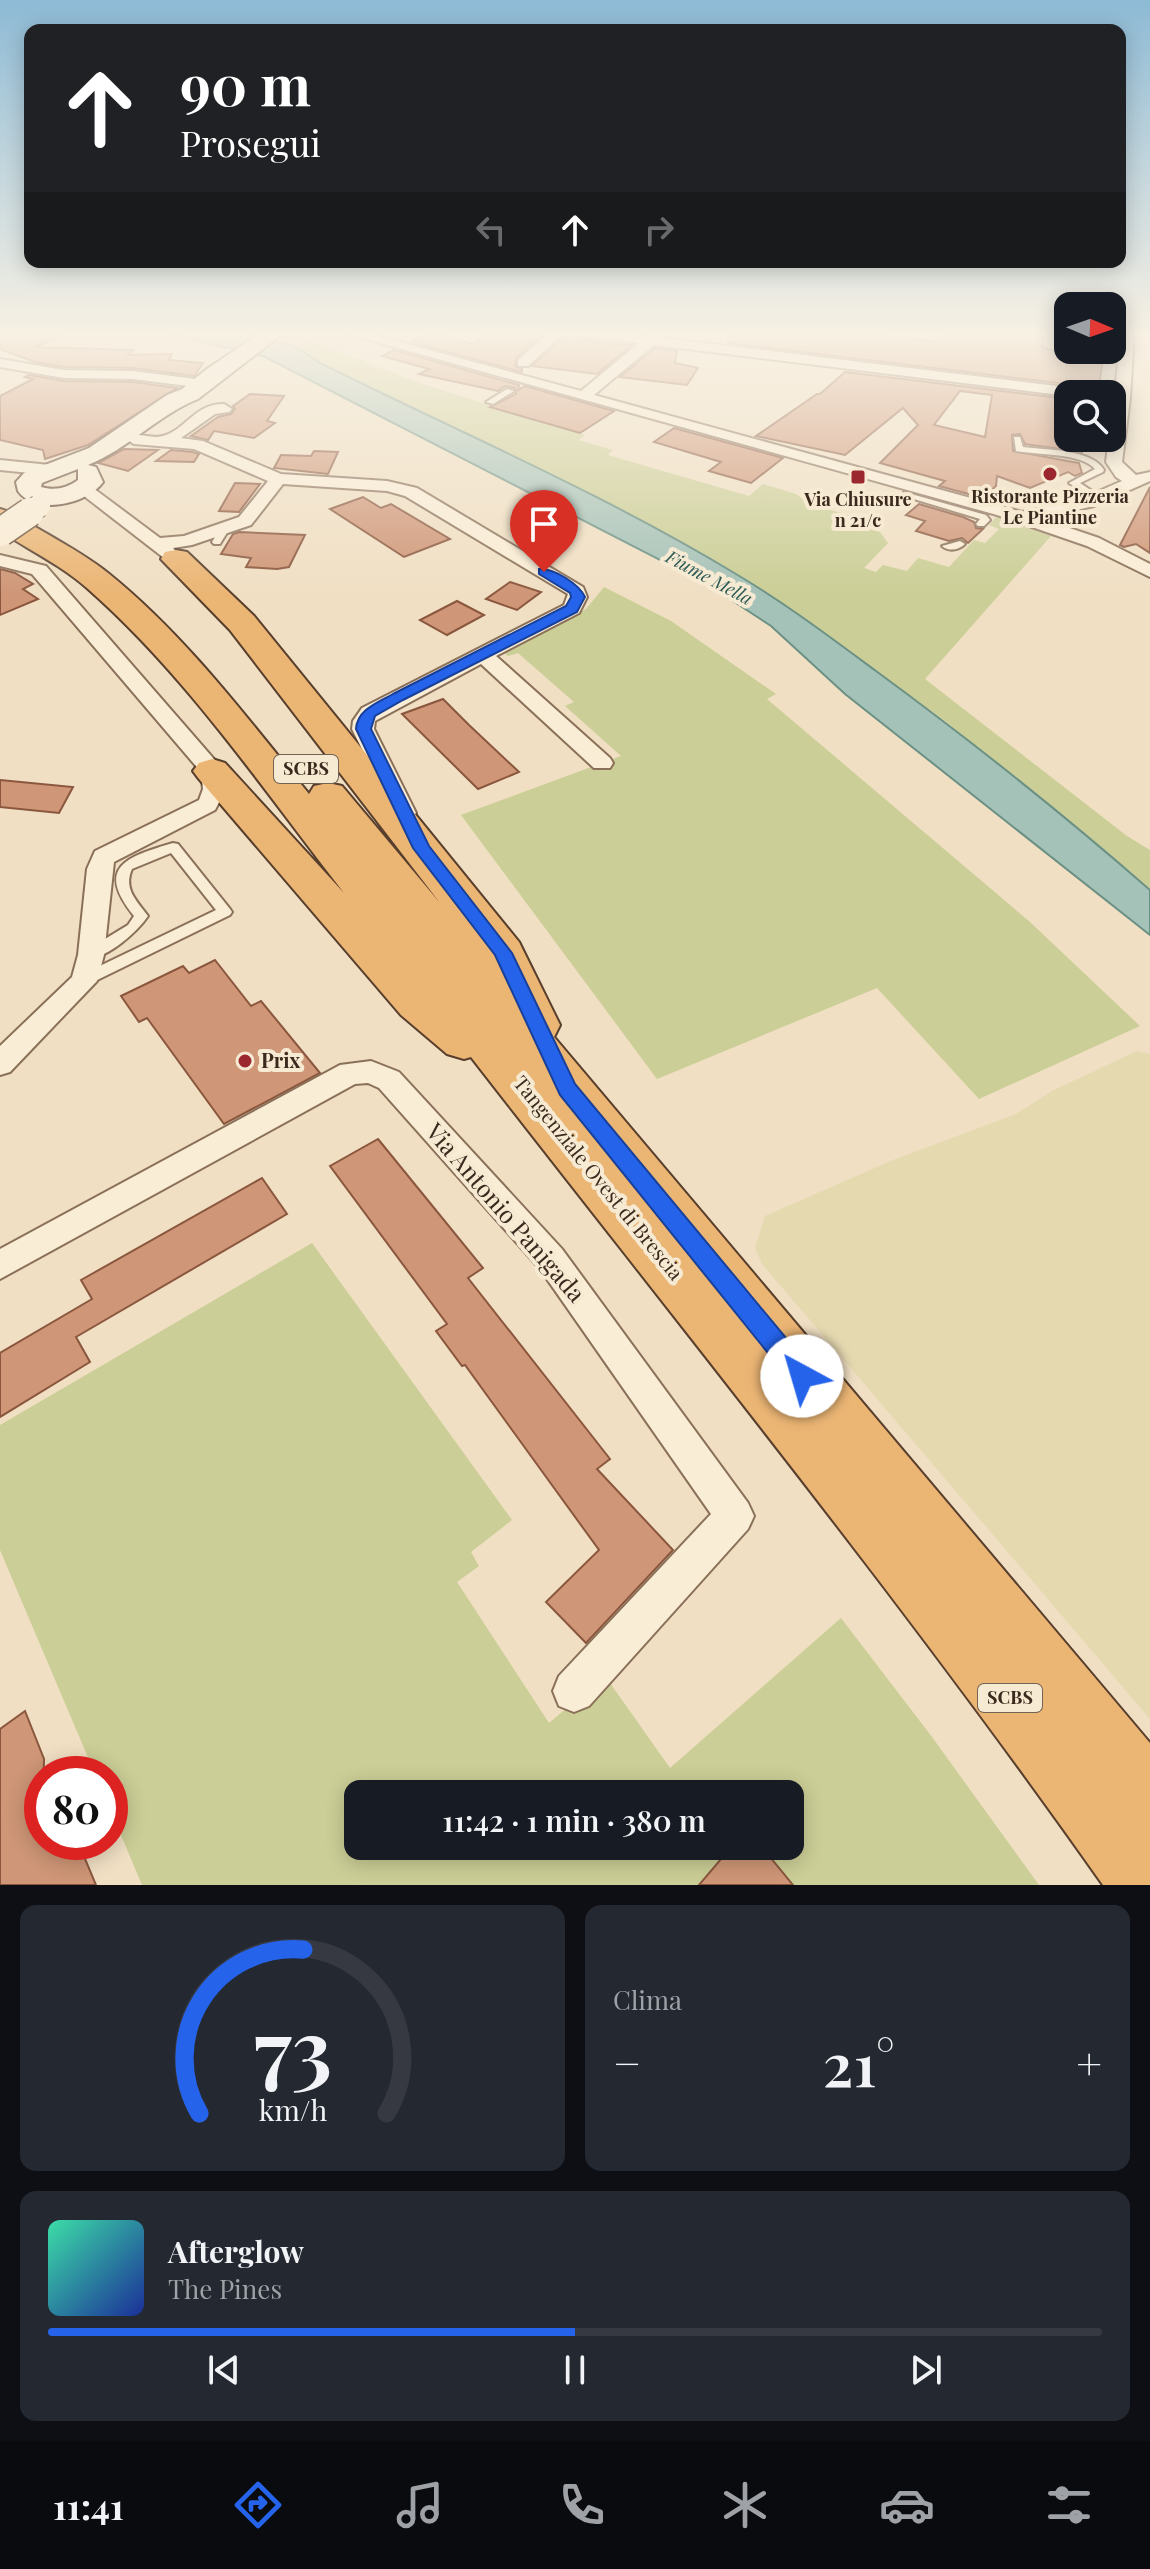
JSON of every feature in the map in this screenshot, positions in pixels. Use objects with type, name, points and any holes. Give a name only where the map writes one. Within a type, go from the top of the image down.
[{"type":"highway","name":"Tangenziale Ovest di Brescia","points":[[21,503],[199,683],[1150,1800]]},
{"type":"highway","points":[[176,544],[503,953],[551,1094]]},
{"type":"highway","points":[[212,771],[417,1003],[551,1094]]},
{"type":"highway","name":"Tangenziale Ovest di Brescia","points":[[551,1094],[867,1514],[1057,1758],[1149,1885]]},
{"type":"highway","points":[[1057,1758],[1131,1885]]},
{"type":"main road","points":[[0,532],[21,503],[28,482],[97,453],[146,420]]},
{"type":"main road","points":[[21,503],[86,480],[161,420]]},
{"type":"main road","points":[[56,469],[86,480]]},
{"type":"street","points":[[165,442],[196,420]]},
{"type":"street","points":[[675,420],[1022,516],[1111,550],[1150,571]]},
{"type":"street","points":[[134,439],[191,443],[227,455],[278,479],[387,486],[411,492],[576,591],[578,597],[572,609],[398,697],[370,713],[364,721],[363,729],[422,848]]},
{"type":"street","points":[[1111,462],[1112,452]]},
{"type":"street","points":[[1111,462],[1140,462]]},
{"type":"street","points":[[1111,462],[1142,478]]},
{"type":"street","points":[[0,465],[56,469]]},
{"type":"street","points":[[1056,527],[1093,501],[1142,478]]},
{"type":"street","points":[[86,480],[176,544],[225,531],[253,515],[270,486],[278,479]]},
{"type":"street","points":[[1022,516],[1093,501]]},
{"type":"street","points":[[0,560],[39,570],[212,771],[215,795],[207,805],[104,857],[99,869],[88,968],[0,1064]]},
{"type":"street","points":[[482,654],[602,763]]},
{"type":"street","name":"Via Antonio Panigada","points":[[0,1265],[350,1073],[371,1072],[389,1080],[551,1259],[735,1516],[574,1691]]},
{"type":"lane","points":[[1017,439],[1019,449],[1111,462]]},
{"type":"lane","points":[[1093,501],[1073,483],[1098,472],[1111,462]]},
{"type":"lane","points":[[907,494],[985,518],[981,524]]},
{"type":"lane","points":[[947,546],[960,544]]},
{"type":"lane","points":[[173,847],[225,912],[88,968],[118,934],[133,928],[141,916],[121,888],[119,879],[122,871],[173,847]]},
{"type":"shaded area","points":[[1137,1051],[1150,1054],[1150,1719],[762,1264],[755,1248],[765,1216],[893,1160],[1016,1114],[1052,1091]]},
{"type":"green space","points":[[436,420],[537,420],[585,435],[578,440],[613,450],[608,455],[749,496],[763,484],[796,494],[808,503],[860,519],[855,524],[880,532],[888,543],[864,568],[876,572],[883,565],[907,571],[918,558],[949,567],[974,540],[985,543],[999,529],[989,525],[996,517],[1051,536],[925,679],[1127,836],[1150,850],[1150,890],[945,721],[803,618],[679,540]]},
{"type":"green space","points":[[604,587],[671,621],[776,694],[767,699],[1030,922],[1140,1026],[979,1099],[877,988],[657,1079],[461,815],[621,756],[565,706],[574,702],[518,653],[508,656],[503,652],[586,609]]},
{"type":"green space","points":[[312,1243],[512,1520],[471,1552],[479,1566],[457,1582],[549,1723],[605,1676],[670,1768],[841,1618],[1039,1885],[142,1885],[128,1852],[128,1756],[87,1756],[0,1550],[0,1425]]},
{"type":"water","name":"Fiume Mella","points":[[388,420],[439,420],[635,517],[772,597],[946,724],[1150,890],[1150,935],[845,694],[771,626],[707,584]]},
{"type":"building","points":[[0,420],[127,420],[88,445],[45,459],[43,450],[0,440]]},
{"type":"building","points":[[214,420],[268,420],[275,423],[254,438],[214,431],[208,440],[191,436]]},
{"type":"building","points":[[535,420],[600,420],[580,433]]},
{"type":"building","points":[[779,420],[888,420],[845,455],[756,436]]},
{"type":"building","points":[[914,420],[938,420],[934,425],[985,437],[988,420],[1054,420],[1054,448],[1025,444],[1020,434],[1012,435],[1013,451],[1079,463],[1082,473],[1075,476],[1068,472],[1030,488],[997,476],[996,486],[983,498],[939,486],[945,481],[880,463],[918,425]]},
{"type":"building","points":[[674,428],[783,458],[751,483],[709,471],[721,462],[654,442]]},
{"type":"building","points":[[124,449],[158,450],[128,471],[98,463]]},
{"type":"building","points":[[171,450],[199,454],[194,462],[156,461]]},
{"type":"building","points":[[314,451],[338,452],[328,474],[274,468],[281,455],[311,456]]},
{"type":"building","points":[[235,483],[260,484],[239,512],[219,511]]},
{"type":"building","points":[[1150,487],[1150,553],[1136,544],[1120,545]]},
{"type":"building","points":[[363,497],[381,508],[391,504],[450,539],[404,557],[330,509]]},
{"type":"building","points":[[919,504],[963,517],[974,522],[976,528],[983,529],[968,543],[962,538],[949,541],[916,531],[925,521],[906,515]]},
{"type":"building","points":[[233,534],[305,535],[289,567],[277,569],[246,567],[251,558],[221,554]]},
{"type":"building","points":[[0,569],[15,573],[33,584],[23,589],[38,599],[0,615]]},
{"type":"building","points":[[510,582],[541,592],[517,610],[486,599]]},
{"type":"building","points":[[457,601],[484,615],[447,635],[420,620]]},
{"type":"building","points":[[443,699],[519,772],[478,789],[402,714]]},
{"type":"building","points":[[0,780],[73,787],[59,813],[0,807]]},
{"type":"building","name":"Prix","points":[[215,960],[251,1006],[261,1001],[320,1073],[224,1124],[147,1018],[139,1022],[121,996],[183,966],[189,973]]},
{"type":"building","points":[[378,1139],[483,1268],[468,1278],[610,1459],[597,1469],[673,1550],[586,1643],[546,1602],[599,1550],[465,1365],[462,1366],[436,1331],[447,1324],[330,1166]]},
{"type":"building","points":[[262,1178],[287,1214],[76,1337],[90,1362],[0,1417],[0,1353],[92,1299],[81,1280]]},
{"type":"building","points":[[25,1711],[43,1756],[24,1756],[24,1860],[86,1860],[96,1885],[0,1885],[0,1729]]},
{"type":"building","points":[[720,1860],[772,1860],[793,1885],[699,1885]]},
{"type":"place","name":"Ristorante Pizzeria Le Piantine","points":[[1050,474]]},
{"type":"place","name":"Via Chiusure n 21/c","points":[[858,477]]},
{"type":"place","name":"Prix","points":[[245,1061]]},
{"type":"route","points":[[544,572],[576,591],[577,602],[572,609],[370,713],[363,729],[422,848],[503,953],[568,1089],[802,1376]]}]
